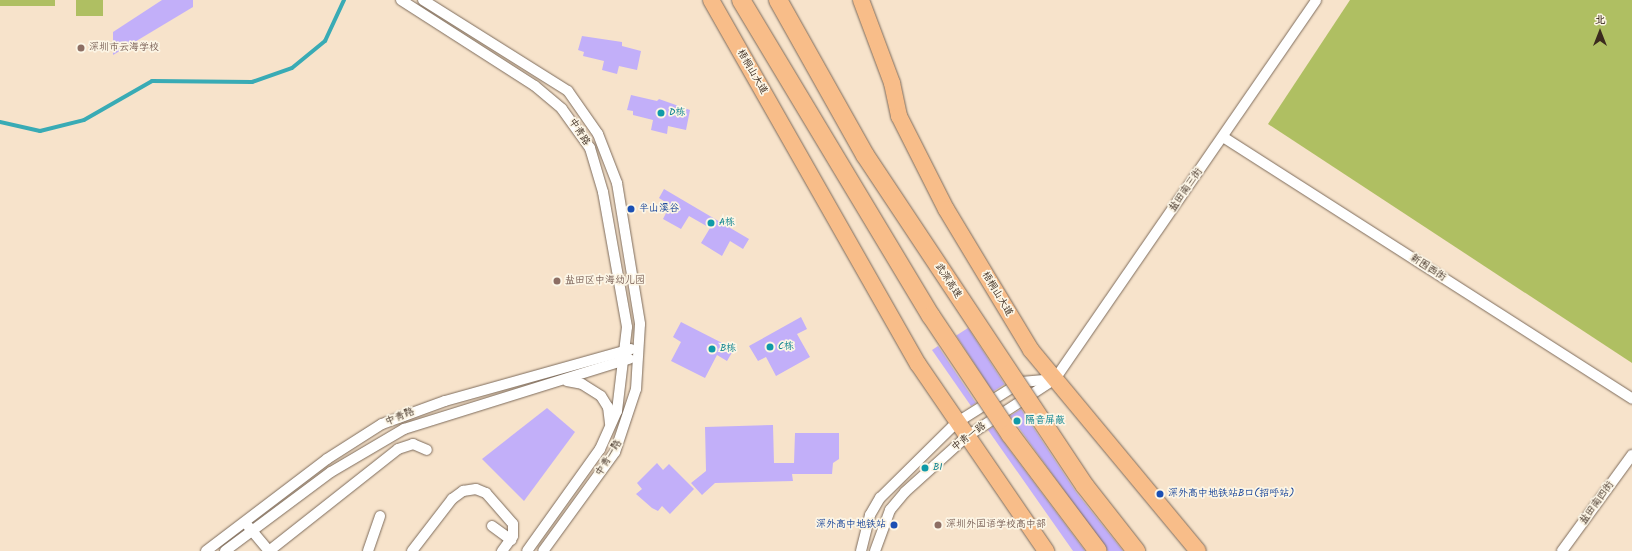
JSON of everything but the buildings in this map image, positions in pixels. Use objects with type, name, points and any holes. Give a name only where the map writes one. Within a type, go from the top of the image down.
[{"type":"highway","points":[[741,0],[931,316],[1015,441],[1098,551]]},
{"type":"highway","name":"武深高速","points":[[778,0],[865,155],[1081,479],[1136,551]]},
{"type":"main road","name":"梧桐山大道","points":[[712,0],[918,364],[956,423],[1046,551]]},
{"type":"main road","name":"梧桐山大道","points":[[861,0],[892,83],[899,116],[946,209],[1031,350],[1198,551]]},
{"type":"street","name":"中青路","points":[[400,0],[535,86],[579,129],[594,159],[607,209],[625,312],[625,362]]},
{"type":"street","name":"中青路","points":[[423,0],[558,84],[592,122],[617,183],[638,308],[641,351]]},
{"type":"street","name":"盐田南三街","points":[[1055,379],[1316,0]]},
{"type":"street","name":"新围西街","points":[[1223,137],[1632,399]]},
{"type":"street","name":"中青路","points":[[206,551],[337,452],[395,418],[626,348],[641,351]]},
{"type":"street","name":"中青路","points":[[225,551],[331,472],[386,438],[421,422],[625,362],[641,351]]},
{"type":"street","name":"中青一路","points":[[543,551],[620,442],[633,401],[641,351]]},
{"type":"street","name":"中青一路","points":[[527,551],[607,437],[617,410],[625,362]]},
{"type":"street","name":"中青一路","points":[[861,551],[870,515],[880,498],[956,423],[1021,382],[1055,379]]},
{"type":"street","name":"中青一路","points":[[875,551],[890,510],[966,437],[1055,379]]},
{"type":"street","points":[[558,382],[582,384],[601,396],[610,413],[607,437]]},
{"type":"street","points":[[244,522],[269,551],[398,449],[413,444],[427,450]]},
{"type":"street","name":"盐田南四街","points":[[1562,551],[1632,455]]},
{"type":"street","points":[[412,551],[452,498],[468,490],[486,493],[509,518],[514,530],[511,540],[502,551]]},
{"type":"street","points":[[368,551],[380,516]]},
{"type":"street","points":[[492,526],[511,540]]},
{"type":"green space","points":[[0,0],[55,0],[55,6],[0,6]]},
{"type":"green space","points":[[76,0],[103,0],[103,16],[76,16]]},
{"type":"green space","points":[[1350,0],[1632,0],[1632,363],[1268,124]]},
{"type":"waterway","points":[[0,122],[40,131],[84,120],[152,81],[252,82],[292,68],[325,41],[344,0]]},
{"type":"place","name":"深圳市云海学校","points":[[81,48]]},
{"type":"place","name":"D栋","points":[[661,113]]},
{"type":"place","name":"半山溪谷","points":[[631,209]]},
{"type":"place","name":"A栋","points":[[711,223]]},
{"type":"place","name":"盐田区中海幼儿园","points":[[557,281]]},
{"type":"place","name":"C栋","points":[[770,347]]},
{"type":"place","name":"B栋","points":[[712,349]]},
{"type":"place","name":"隔音屏蔽","points":[[1017,421]]},
{"type":"place","name":"B1","points":[[925,468]]},
{"type":"place","name":"深外高中地铁站B口(招呼站)","points":[[1160,494]]},
{"type":"place","name":"深外高中地铁站","points":[[894,525]]},
{"type":"place","name":"深圳外国语学校高中部","points":[[938,525]]}]
